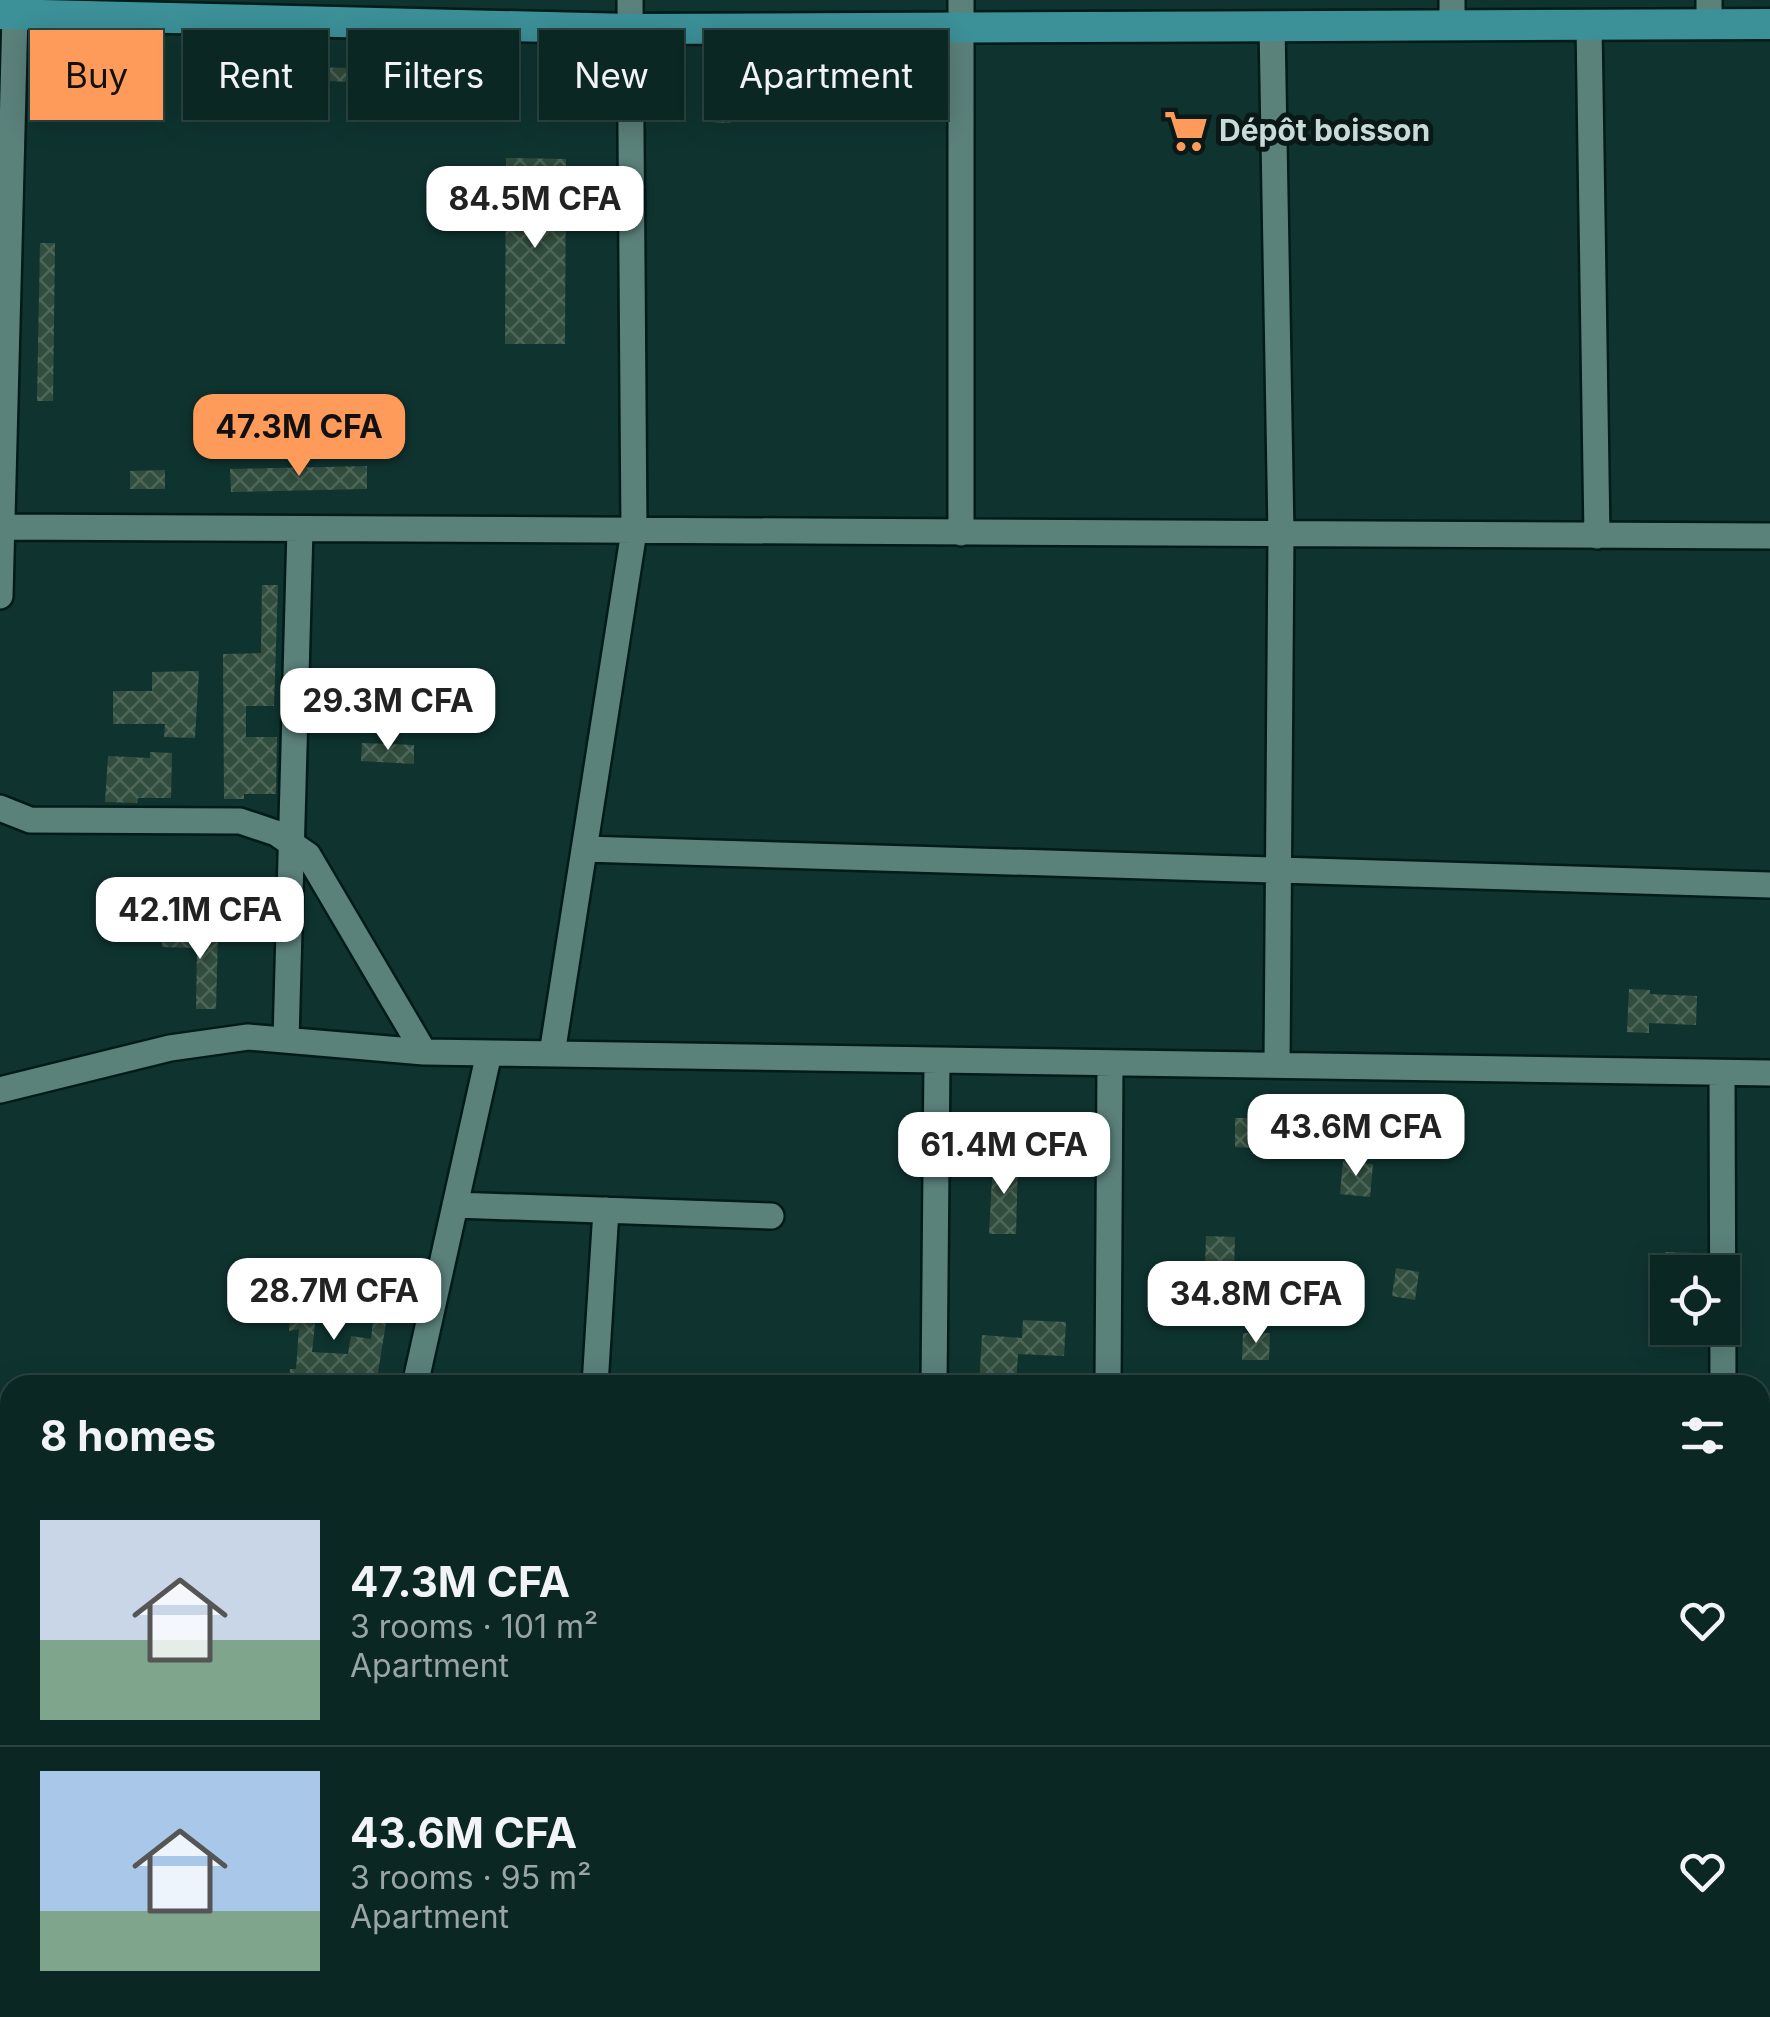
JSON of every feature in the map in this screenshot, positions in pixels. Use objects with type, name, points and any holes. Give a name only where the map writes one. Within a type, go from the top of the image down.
[{"type":"main road","points":[[7,14],[346,11],[961,15],[1272,26],[1452,13],[1589,24],[1709,12],[1770,24]]},
{"type":"street","points":[[0,596],[7,14]]},
{"type":"street","points":[[552,1054],[634,531],[630,14]]},
{"type":"street","points":[[961,15],[961,532]]},
{"type":"street","points":[[1589,24],[1597,536]]},
{"type":"street","points":[[1272,26],[1280,534],[1277,1065]]},
{"type":"street","points":[[2,527],[1770,536]]},
{"type":"street","points":[[286,1040],[300,529]]},
{"type":"street","points":[[0,808],[30,820],[240,821],[276,832],[308,856],[424,1052]]},
{"type":"street","points":[[584,849],[1770,885]]},
{"type":"street","points":[[0,1090],[170,1048],[248,1037],[424,1052],[1770,1074]]},
{"type":"street","points":[[417,1375],[489,1053]]},
{"type":"street","points":[[934,1375],[937,1060]]},
{"type":"street","points":[[1108,1375],[1110,1063]]},
{"type":"street","points":[[1722,1073],[1723,1375]]},
{"type":"street","points":[[455,1205],[770,1216]]},
{"type":"street","points":[[596,1375],[606,1210]]},
{"type":"building","points":[[328,68],[348,68],[348,82],[328,81]]},
{"type":"building","points":[[506,158],[566,159],[565,344],[505,344]]},
{"type":"building","points":[[40,243],[55,243],[53,401],[37,401]]},
{"type":"building","points":[[367,466],[367,489],[231,492],[230,469]]},
{"type":"building","points":[[165,470],[165,489],[130,489],[130,471]]},
{"type":"building","points":[[262,585],[278,585],[274,706],[246,706],[246,737],[277,737],[276,794],[244,794],[244,799],[224,799],[223,654],[261,653]]},
{"type":"building","points":[[199,671],[195,738],[164,737],[165,724],[113,724],[113,691],[152,691],[152,672]]},
{"type":"building","points":[[362,743],[414,745],[414,764],[361,761]]},
{"type":"building","points":[[150,752],[172,753],[171,798],[105,802],[108,756],[150,758]]},
{"type":"building","points":[[224,884],[256,884],[256,916],[224,916]]},
{"type":"building","points":[[162,931],[218,933],[216,1009],[196,1009],[197,948],[162,947]]},
{"type":"building","points":[[1629,989],[1697,996],[1696,1025],[1649,1023],[1649,1033],[1627,1032]]},
{"type":"building","points":[[1235,1118],[1253,1118],[1253,1148],[1235,1147]]},
{"type":"building","points":[[993,1159],[1018,1160],[1016,1234],[989,1234]]},
{"type":"building","points":[[1343,1161],[1373,1164],[1370,1197],[1340,1194]]},
{"type":"building","points":[[1206,1236],[1235,1237],[1234,1267],[1205,1266]]},
{"type":"building","points":[[1665,1252],[1694,1253],[1694,1255]]},
{"type":"building","points":[[1396,1268],[1419,1272],[1415,1300],[1392,1296]]},
{"type":"building","points":[[304,1271],[319,1271],[318,1289],[343,1289],[343,1304],[317,1305],[312,1352],[348,1354],[351,1336],[371,1339],[375,1303],[389,1304],[378,1375],[290,1375],[290,1369],[296,1369],[299,1329],[289,1331],[290,1311],[302,1312]]},
{"type":"building","points":[[1204,1298],[1233,1300],[1231,1320],[1203,1318]]},
{"type":"building","points":[[1023,1320],[1066,1322],[1064,1356],[1018,1354],[1017,1375],[980,1375],[982,1335],[1022,1338]]},
{"type":"building","points":[[1243,1333],[1270,1333],[1269,1360],[1242,1360]]},
{"type":"place","name":"Dépôt boisson","points":[[1186,131]]}]
